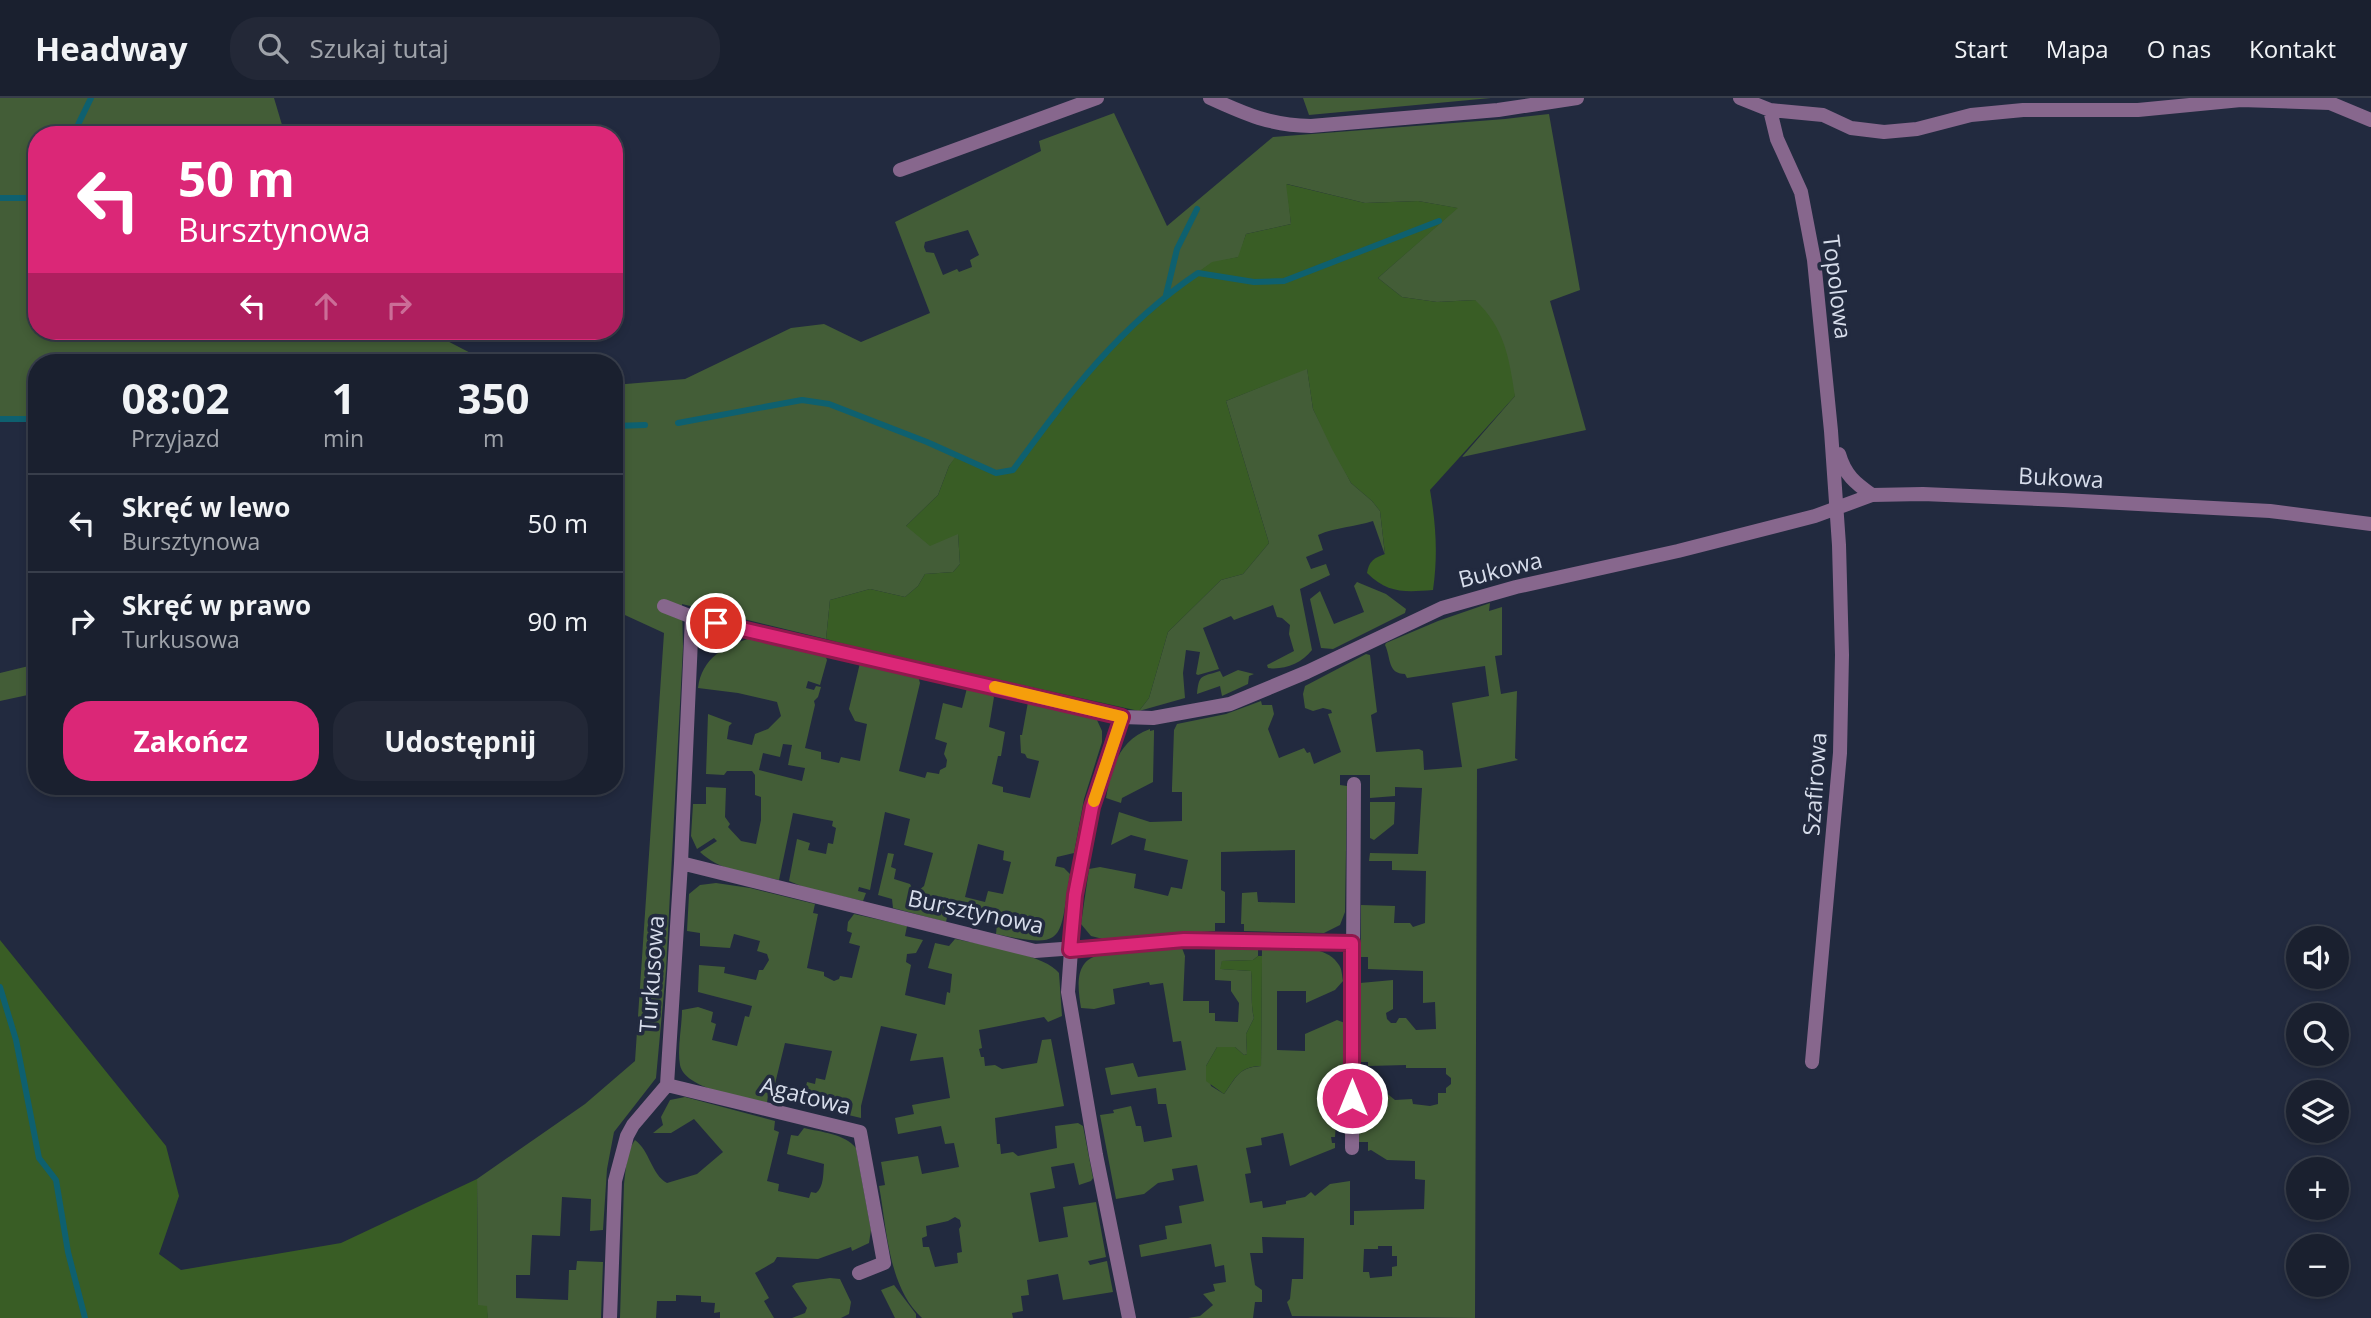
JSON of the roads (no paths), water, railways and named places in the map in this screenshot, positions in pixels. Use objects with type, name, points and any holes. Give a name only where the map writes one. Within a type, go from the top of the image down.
[{"type":"street","points":[[900,170],[1097,98]]},
{"type":"street","points":[[1210,98],[1260,120],[1283,125],[1311,126],[1498,110],[1577,98]]},
{"type":"street","points":[[1740,98],[1770,110],[1823,115],[1851,128],[1884,132],[1917,129],[1971,115],[2023,110],[2241,100],[2330,103],[2371,120]]},
{"type":"street","name":"Topolowa","points":[[1770,110],[1777,139],[1801,192],[1815,260],[1836,508]]},
{"type":"street","points":[[1831,431],[1843,470],[1851,480],[1872,495]]},
{"type":"street","name":"Bukowa","points":[[664,606],[692,617],[1122,717],[1153,718],[1230,704],[1442,608],[1516,587],[1678,551],[1815,516],[1872,495],[1951,495],[2270,511],[2371,524]]},
{"type":"street","name":"Szafirowa","points":[[1812,1062],[1840,753],[1842,654],[1836,508]]},
{"type":"street","name":"Turkusowa","points":[[667,1085],[681,863],[692,617]]},
{"type":"street","points":[[1122,717],[1092,807],[1075,895],[1068,992],[1096,1155],[1129,1318]]},
{"type":"street","points":[[1352,1148],[1354,783]]},
{"type":"street","name":"Bursztynowa","points":[[681,863],[1035,951],[1184,940],[1352,943]]},
{"type":"street","points":[[610,1318],[615,1181],[633,1125],[667,1085]]},
{"type":"street","name":"Agatowa","points":[[667,1085],[860,1132],[884,1263],[859,1273]]},
{"type":"waterway","points":[[77,126],[91,98]]},
{"type":"waterway","points":[[0,198],[28,198]]},
{"type":"waterway","points":[[1166,295],[1177,249],[1197,209]]},
{"type":"waterway","points":[[678,423],[802,400],[829,404],[927,442],[996,473],[1013,470],[1096,363],[1143,316],[1198,273],[1254,282],[1284,281],[1439,221]]},
{"type":"waterway","points":[[0,419],[28,419]]},
{"type":"waterway","points":[[623,426],[645,425]]},
{"type":"waterway","points":[[0,987],[16,1040],[39,1158],[56,1180],[68,1252],[85,1318]]}]
